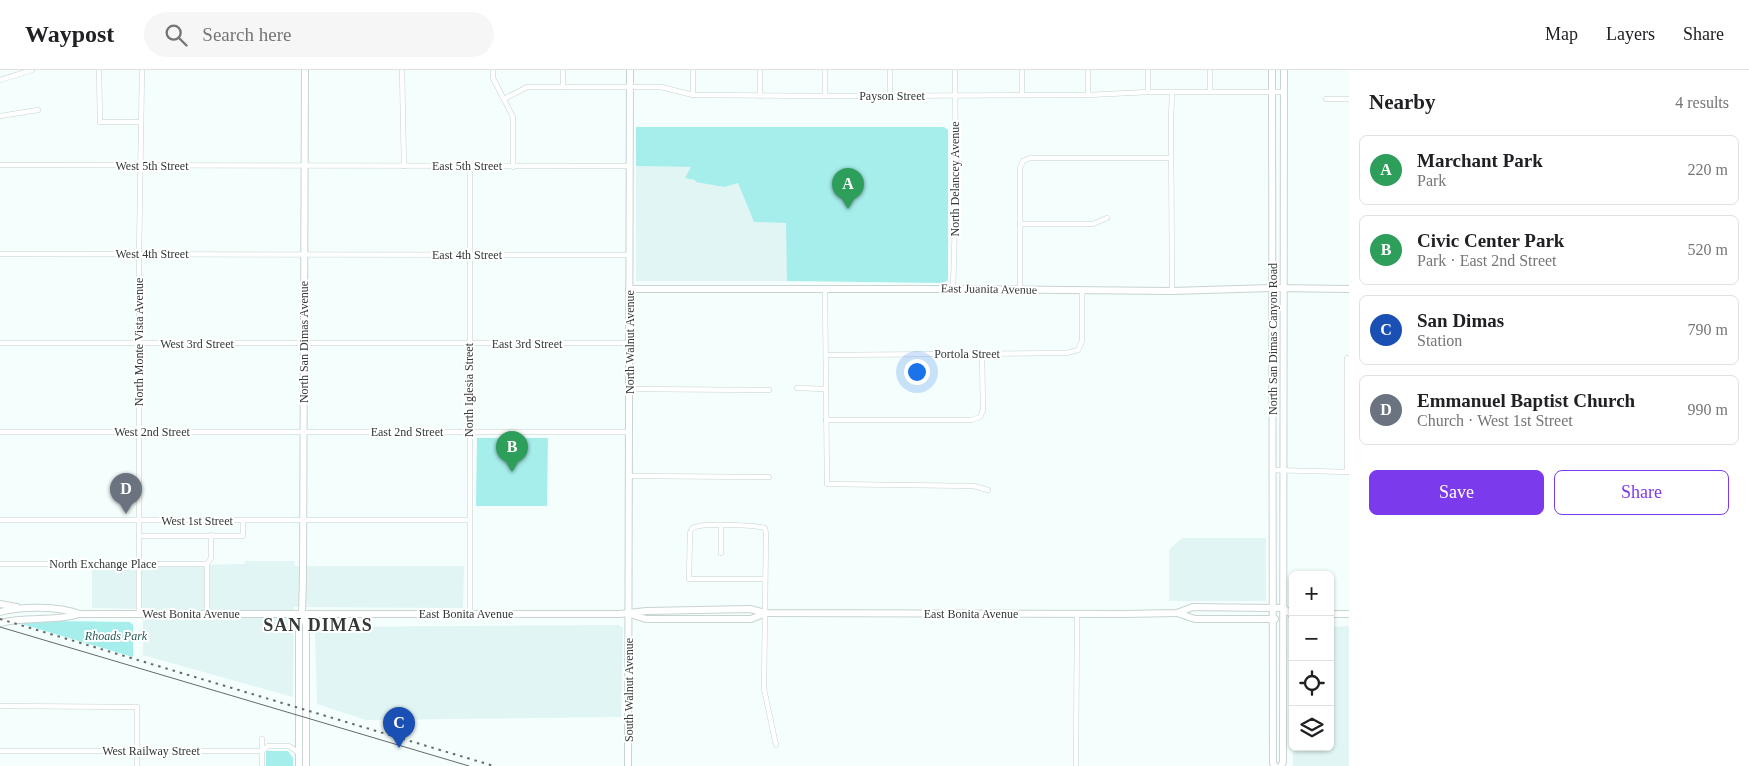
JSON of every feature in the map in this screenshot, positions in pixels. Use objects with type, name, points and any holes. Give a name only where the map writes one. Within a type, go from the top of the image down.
[{"type":"main road","name":"North San Dimas Avenue","points":[[302,614],[305,344],[305,70]]},
{"type":"main road","name":"North Walnut Avenue","points":[[629,614],[630,70]]},
{"type":"main road","name":"North San Dimas Canyon Road","points":[[1272,70],[1273,763],[1275,766]]},
{"type":"main road","name":"North San Dimas Canyon Road","points":[[1281,766],[1283,762],[1284,70]]},
{"type":"main road","name":"East Juanita Avenue","points":[[629,289],[1172,291],[1273,288],[1349,289]]},
{"type":"main road","points":[[0,604],[21,608]]},
{"type":"main road","name":"East Bonita Avenue","points":[[302,614],[629,614],[646,611],[750,609],[766,613],[1077,614],[1177,613],[1193,607],[1283,608],[1289,612]]},
{"type":"main road","name":"West Bonita Avenue","points":[[0,612],[21,608],[69,610],[80,614]]},
{"type":"main road","name":"East Bonita Avenue","points":[[629,614],[646,619],[752,619],[766,613]]},
{"type":"main road","name":"East Bonita Avenue","points":[[1177,613],[1194,619],[1273,619],[1289,615]]},
{"type":"main road","name":"West Bonita Avenue","points":[[0,623],[27,618],[69,617],[80,614],[302,614]]},
{"type":"main road","points":[[299,766],[299,624],[302,614]]},
{"type":"main road","points":[[302,614],[306,624],[306,766]]},
{"type":"main road","name":"South Walnut Avenue","points":[[628,766],[629,614]]},
{"type":"main road","points":[[1334,614],[1349,614]]},
{"type":"street","points":[[0,80],[32,70]]},
{"type":"street","points":[[99,70],[100,122],[141,122]]},
{"type":"street","name":"North Monte Vista Avenue","points":[[139,614],[139,254],[142,70]]},
{"type":"street","points":[[402,70],[404,166]]},
{"type":"street","points":[[493,70],[493,78],[513,117],[513,167]]},
{"type":"street","points":[[563,70],[563,87]]},
{"type":"street","points":[[693,70],[693,95]]},
{"type":"street","points":[[760,70],[760,96]]},
{"type":"street","points":[[825,70],[825,96]]},
{"type":"street","points":[[890,70],[890,96]]},
{"type":"street","name":"North Delancey Avenue","points":[[953,289],[956,191],[955,70]]},
{"type":"street","points":[[1022,70],[1022,95]]},
{"type":"street","points":[[1088,70],[1088,95]]},
{"type":"street","points":[[1148,70],[1148,92]]},
{"type":"street","points":[[1210,70],[1210,92]]},
{"type":"street","name":"Payson Street","points":[[504,99],[527,87],[630,86],[661,87],[693,95],[760,96],[1088,95],[1148,92],[1284,92]]},
{"type":"street","points":[[1172,93],[1172,291]]},
{"type":"street","points":[[1326,99],[1349,99]]},
{"type":"street","points":[[0,116],[38,110]]},
{"type":"street","points":[[1020,290],[1020,168],[1023,161],[1030,158],[1171,158]]},
{"type":"street","name":"West 5th Street","points":[[0,165],[304,166]]},
{"type":"street","name":"East 5th Street","points":[[304,166],[630,166]]},
{"type":"street","name":"North Iglesia Street","points":[[470,166],[470,614]]},
{"type":"street","points":[[1020,224],[1094,224],[1107,218]]},
{"type":"street","name":"West 4th Street","points":[[0,254],[305,254]]},
{"type":"street","name":"East 4th Street","points":[[305,254],[630,255]]},
{"type":"street","points":[[825,289],[826,484],[974,486],[988,490]]},
{"type":"street","name":"Portola Street","points":[[826,356],[1067,353],[1078,350],[1082,341],[1082,290]]},
{"type":"street","name":"East 3rd Street","points":[[305,344],[629,343]]},
{"type":"street","name":"West 3rd Street","points":[[0,344],[305,344]]},
{"type":"street","points":[[826,420],[971,420],[980,417],[982,410],[982,354]]},
{"type":"street","points":[[1272,470],[1348,472],[1347,358]]},
{"type":"street","points":[[797,388],[826,389]]},
{"type":"street","points":[[630,389],[769,390]]},
{"type":"street","name":"West 2nd Street","points":[[0,432],[304,431]]},
{"type":"street","name":"East 2nd Street","points":[[304,431],[630,432]]},
{"type":"street","points":[[630,476],[769,477]]},
{"type":"street","name":"West 1st Street","points":[[0,520],[470,520]]},
{"type":"street","points":[[139,536],[243,536],[243,521]]},
{"type":"street","points":[[765,579],[690,579],[690,533],[692,529],[697,526],[758,526],[765,528],[766,613],[764,689],[776,745]]},
{"type":"street","points":[[721,526],[721,552]]},
{"type":"street","points":[[207,614],[207,564],[211,558],[211,535]]},
{"type":"street","name":"North Exchange Place","points":[[0,564],[207,564]]},
{"type":"street","points":[[1076,766],[1077,614]]},
{"type":"street","points":[[0,706],[137,707],[138,766]]},
{"type":"street","points":[[262,739],[262,766]]},
{"type":"street","name":"West Railway Street","points":[[0,751],[262,751],[268,746],[289,746],[298,753]]},
{"type":"shaded area","points":[[636,166],[691,167],[724,187],[738,182],[754,222],[787,223],[787,281],[636,281]]},
{"type":"shaded area","points":[[1182,538],[1266,538],[1266,601],[1169,601],[1169,550]]},
{"type":"shaded area","points":[[245,561],[294,561],[295,566],[464,566],[463,608],[294,607],[293,697],[143,655],[143,609],[92,608],[92,567],[245,564]]},
{"type":"shaded area","points":[[619,625],[623,628],[621,717],[366,720],[317,704],[315,627]]},
{"type":"shaded area","points":[[1349,626],[1349,766],[1293,766],[1293,751],[1334,751],[1334,627]]},
{"type":"green space","points":[[636,127],[944,127],[948,130],[948,280],[943,283],[787,281],[786,223],[754,222],[738,183],[724,187],[696,182],[695,180],[685,178],[691,167],[636,166]]},
{"type":"green space","points":[[477,438],[548,438],[547,506],[476,506]]},
{"type":"green space","name":"Rhoads Park","points":[[54,621],[130,622],[133,625],[133,657],[18,623]]},
{"type":"green space","points":[[266,751],[288,751],[293,758],[293,766],[266,766]]},
{"type":"tram line","points":[[0,627],[469,766]]},
{"type":"railway","points":[[0,619],[494,766]]},
{"type":"place","name":"Marchant Park","points":[[848,209]]},
{"type":"place","name":"Civic Center Park","points":[[512,472]]},
{"type":"place","name":"Emmanuel Baptist Church","points":[[126,514]]},
{"type":"place","name":"San Dimas","points":[[399,748]]},
{"type":"district","name":"SAN DIMAS","points":[[318,625]]}]
